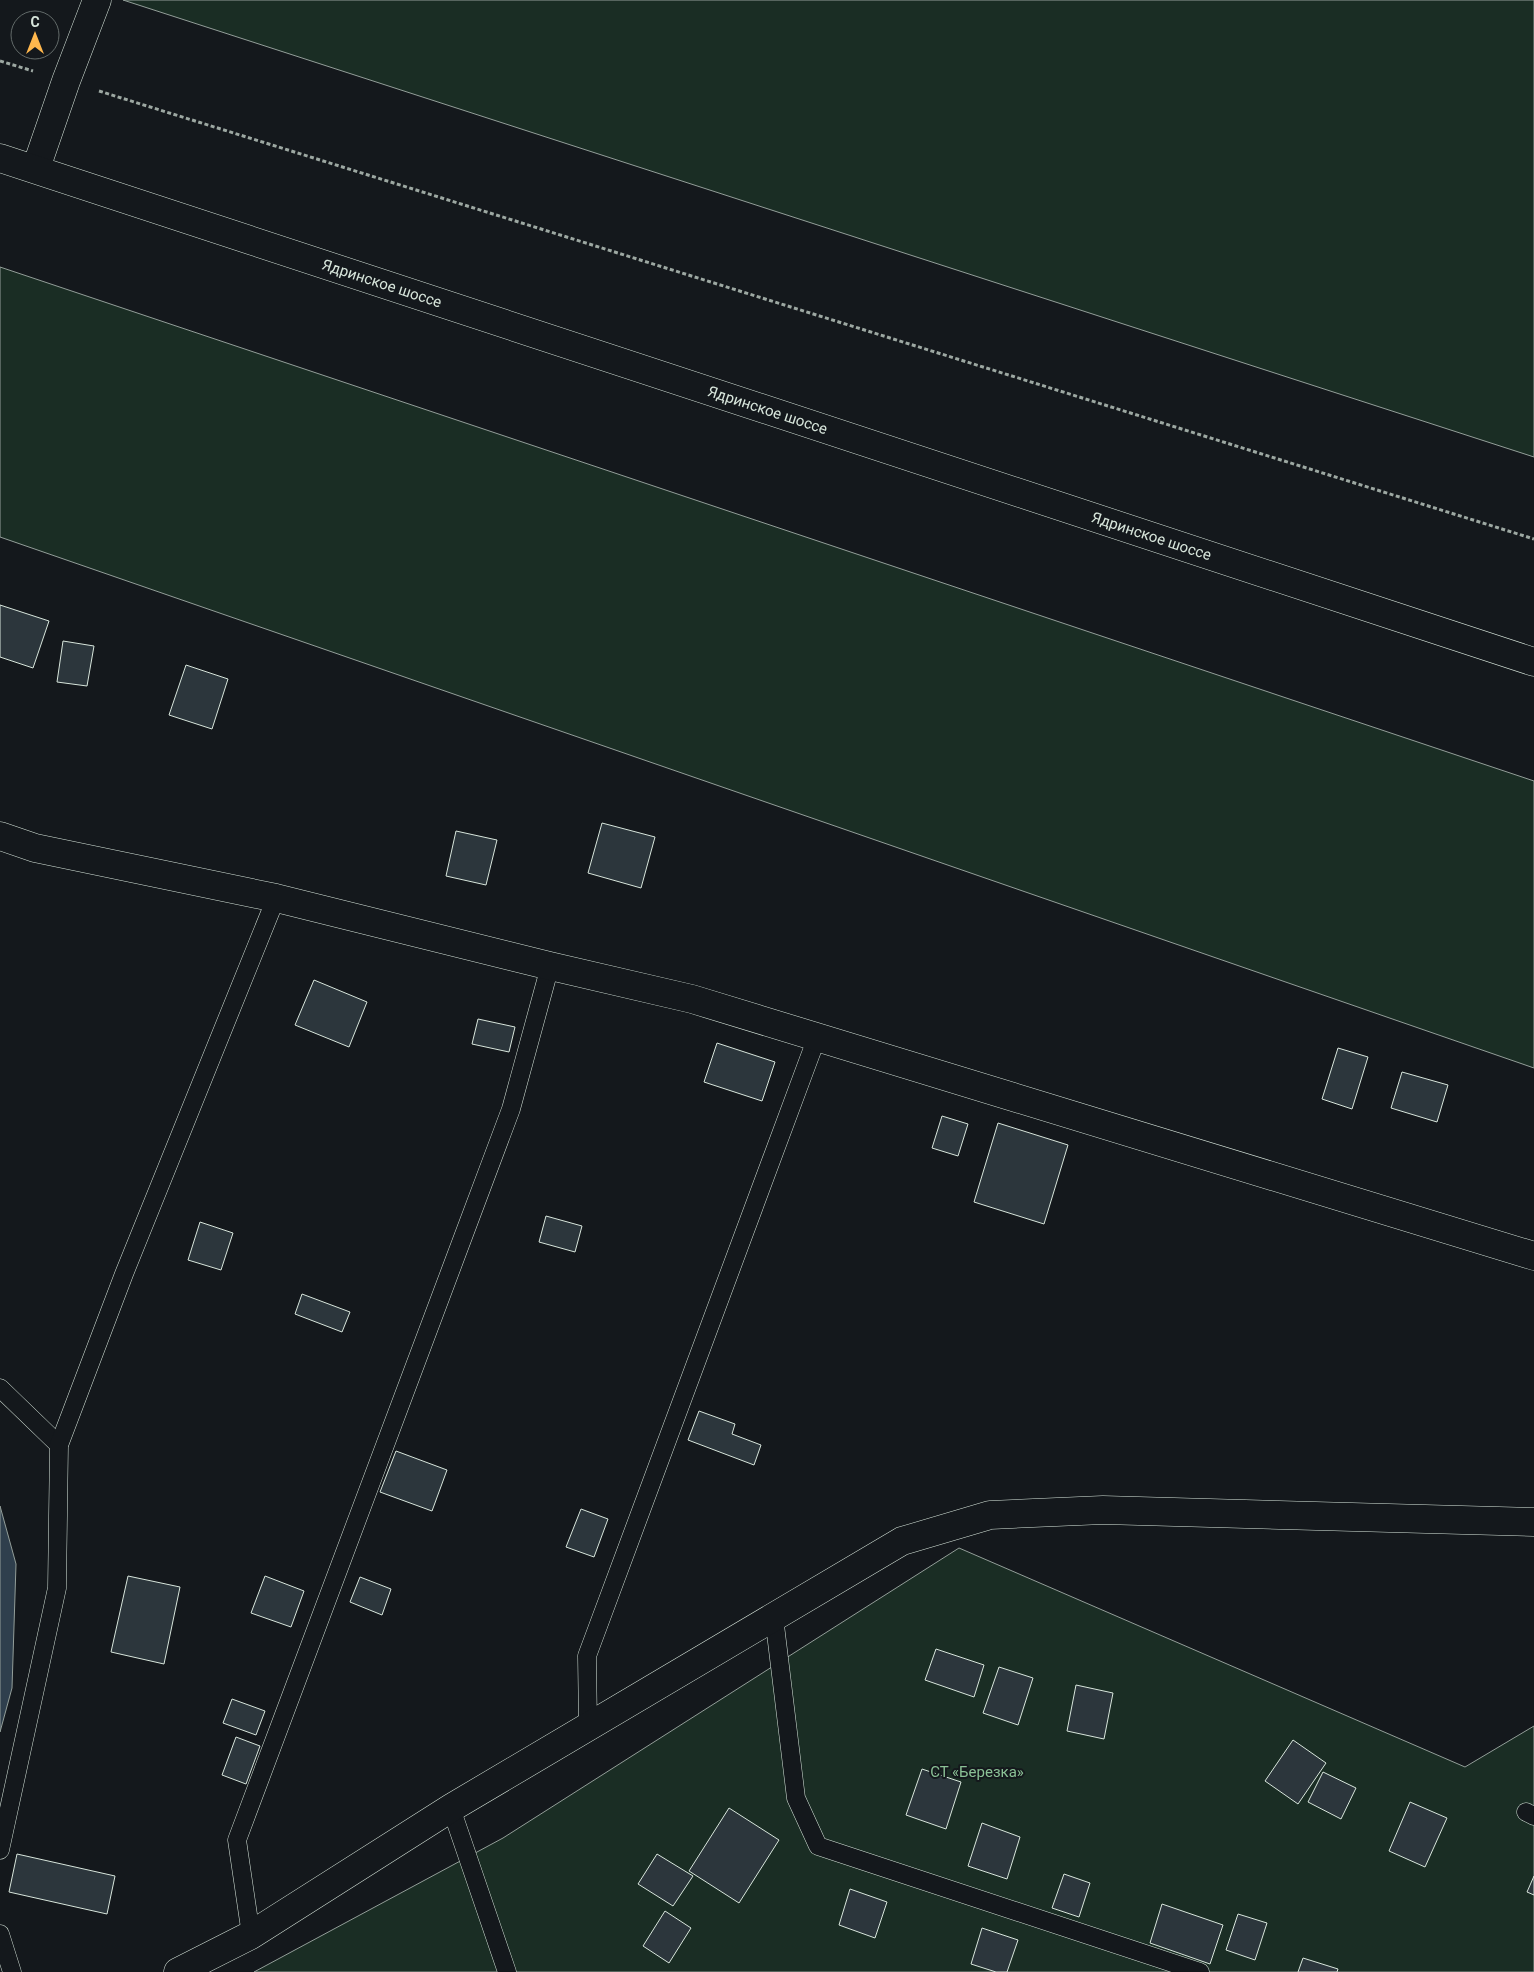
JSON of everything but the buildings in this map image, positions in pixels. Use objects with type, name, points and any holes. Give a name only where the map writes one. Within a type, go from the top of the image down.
[{"type":"street","points":[[36,168],[97,0]]},
{"type":"street","name":"Ядринское шоссе","points":[[0,158],[36,168],[1534,662]]},
{"type":"street","points":[[0,836],[35,848],[276,898],[692,999],[1534,1256]]},
{"type":"street","points":[[178,1972],[251,1935],[451,1808],[902,1541],[990,1515],[1103,1510],[1534,1522]]},
{"type":"lane","points":[[0,1850],[57,1588],[59,1445],[124,1274],[276,898]]},
{"type":"lane","points":[[251,1935],[238,1840],[511,1109],[550,966]]},
{"type":"lane","points":[[588,1726],[587,1656],[817,1037]]},
{"type":"lane","points":[[0,1388],[59,1445]]},
{"type":"lane","points":[[774,1617],[796,1798],[818,1846],[1200,1972]]},
{"type":"lane","points":[[451,1808],[507,1972]]},
{"type":"lane","points":[[0,1934],[12,1972]]},
{"type":"path","points":[[0,61],[1534,539]]},
{"type":"green space","points":[[123,0],[1534,0],[1534,457]]},
{"type":"green space","points":[[0,267],[1534,781],[1534,1068],[0,537]]},
{"type":"green space","name":"СТ «Березка»","points":[[959,1548],[1465,1767],[1534,1726],[1534,1972],[254,1972],[503,1838]]},
{"type":"water","points":[[0,1506],[16,1564],[12,1688],[0,1732]]}]
